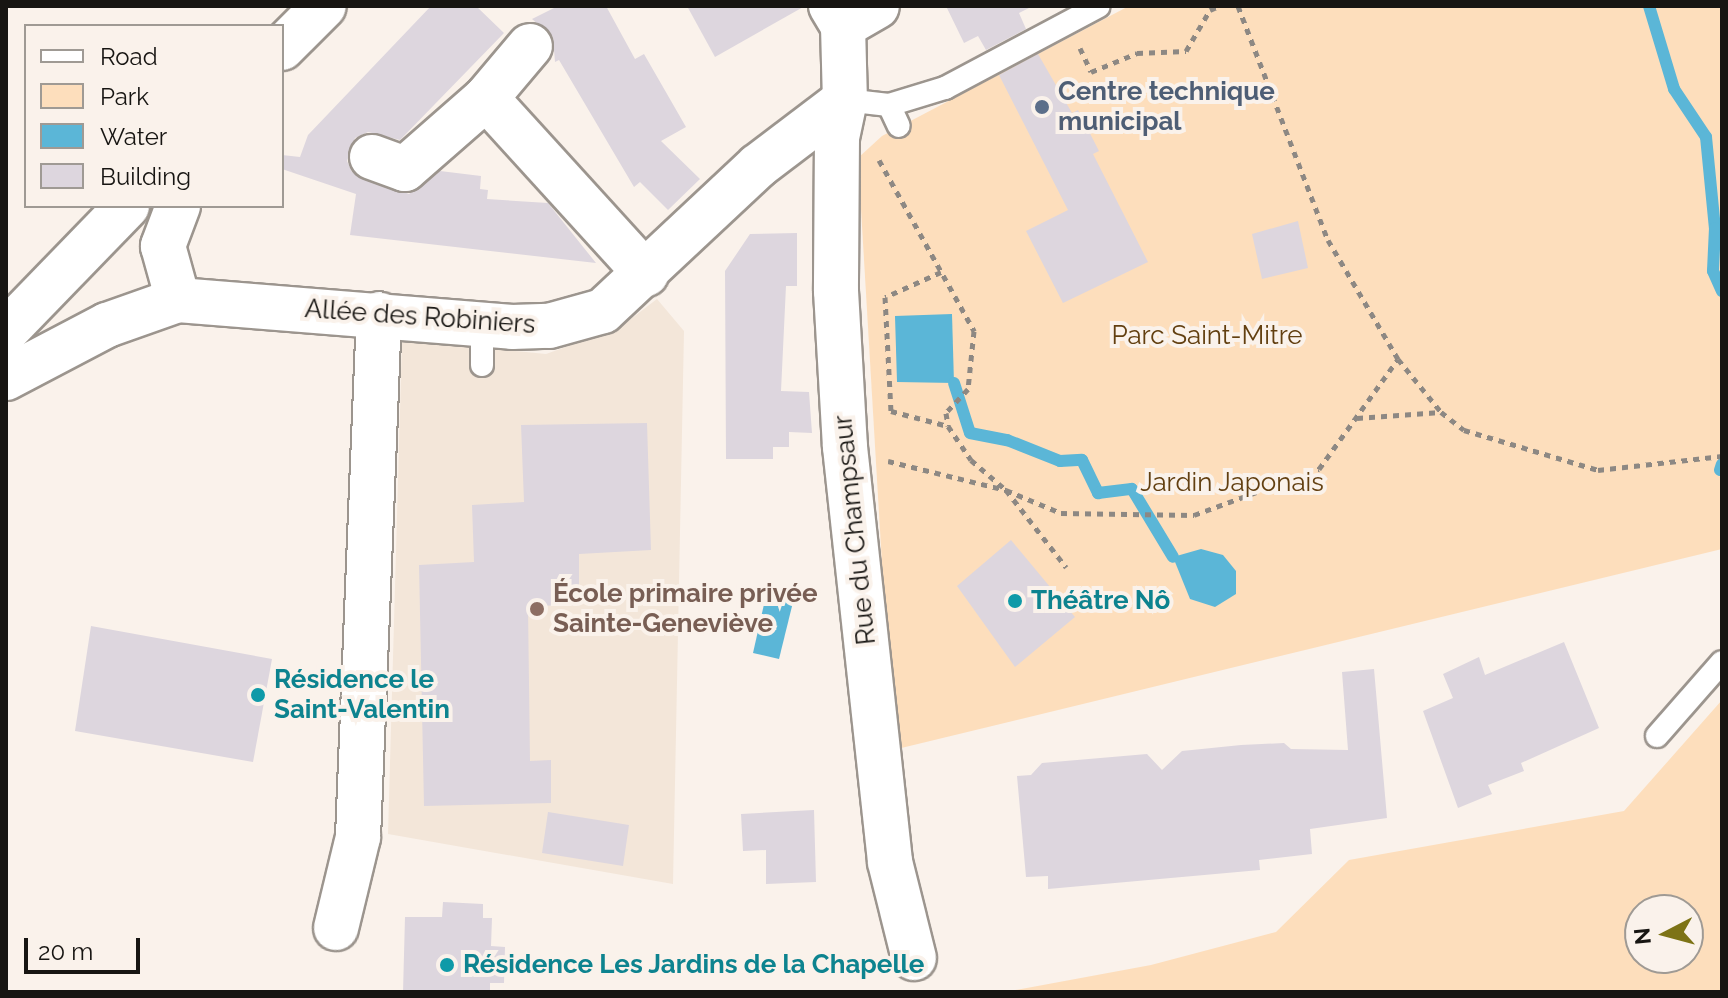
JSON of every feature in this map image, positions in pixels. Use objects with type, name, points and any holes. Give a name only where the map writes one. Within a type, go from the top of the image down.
[{"type":"street","points":[[284,46],[324,6]]},
{"type":"street","name":"Rue du Champsaur","points":[[851,13],[841,119],[836,291],[845,447],[890,862],[914,958]]},
{"type":"street","points":[[372,157],[405,169],[486,98],[530,46]]},
{"type":"street","points":[[486,98],[646,274]]},
{"type":"street","name":"Allée des Robiniers","points":[[6,378],[107,325],[178,300],[379,314],[482,345],[537,326],[575,320],[603,311],[758,166],[841,119]]},
{"type":"street","points":[[11,317],[125,208]]},
{"type":"street","points":[[177,208],[163,246],[178,300]]},
{"type":"street","points":[[336,928],[358,837],[379,314]]},
{"type":"lane","points":[[841,119],[945,88],[1099,6]]},
{"type":"lane","points":[[889,105],[899,126]]},
{"type":"lane","points":[[1657,736],[1722,662]]},
{"type":"path","points":[[1067,23],[1091,72],[1137,53],[1186,51],[1210,10],[1219,6]]},
{"type":"path","points":[[1238,6],[1328,240],[1398,359],[1441,412],[1464,430],[1598,470],[1722,456]]},
{"type":"path","points":[[841,119],[870,143],[974,331],[968,389],[946,413],[948,426],[971,460],[1006,490],[1066,567]]},
{"type":"path","points":[[941,272],[885,297],[891,411],[948,426]]},
{"type":"path","points":[[845,447],[1006,490],[1061,513],[1194,515],[1319,469],[1398,359]]},
{"type":"path","points":[[1356,418],[1441,412]]},
{"type":"shaded area","name":"École primaire privée Sainte-Geneviève","points":[[657,299],[684,331],[673,884],[388,834],[402,340],[546,354],[619,328]]},
{"type":"green space","name":"Parc Saint-Mitre","points":[[1129,6],[1722,6],[1722,549],[893,750],[858,158],[882,136]]},
{"type":"green space","points":[[1722,700],[1722,992],[1005,992],[1151,965],[1276,932],[1349,860],[1624,811]]},
{"type":"water","points":[[952,314],[954,383],[897,382],[895,316]]},
{"type":"water","points":[[1201,549],[1223,555],[1236,571],[1236,594],[1215,607],[1190,599],[1173,557]]},
{"type":"water","points":[[767,591],[794,598],[779,659],[753,653]]},
{"type":"building","points":[[431,6],[476,6],[504,33],[400,140],[368,132],[355,138],[347,161],[352,172],[409,194],[440,171],[481,176],[480,189],[488,190],[487,199],[548,203],[596,263],[350,235],[356,194],[284,170],[284,155],[300,157],[308,135]]},
{"type":"building","points":[[558,6],[606,6],[635,59],[644,54],[686,127],[661,141],[700,179],[668,210],[640,182],[634,187],[559,60],[555,62],[553,37],[532,19]]},
{"type":"building","points":[[687,6],[805,6],[715,57]]},
{"type":"building","points":[[946,6],[1033,6],[1019,13],[1026,29],[986,50],[978,36],[964,43]]},
{"type":"building","points":[[1038,54],[1072,113],[1078,110],[1099,151],[1093,154],[1148,262],[1063,303],[1026,231],[1068,210],[999,75]]},
{"type":"building","points":[[1298,221],[1308,268],[1262,279],[1252,234]]},
{"type":"building","points":[[797,233],[797,286],[786,286],[781,391],[809,392],[812,433],[789,432],[789,447],[773,447],[773,459],[726,459],[725,271],[750,234]]},
{"type":"building","points":[[647,423],[651,550],[579,554],[579,605],[528,606],[530,761],[551,760],[551,803],[424,806],[419,565],[474,562],[472,505],[524,502],[521,425]]},
{"type":"building","name":"Théâtre Nô","points":[[1011,540],[1075,617],[1015,667],[957,586]]},
{"type":"building","points":[[91,626],[272,659],[253,762],[75,731]]},
{"type":"building","points":[[1564,642],[1599,728],[1521,763],[1524,771],[1488,785],[1492,794],[1458,808],[1423,711],[1453,698],[1443,674],[1479,657],[1485,675]]},
{"type":"building","points":[[1374,669],[1387,818],[1310,829],[1312,854],[1259,860],[1260,870],[1048,889],[1048,876],[1026,877],[1017,776],[1031,775],[1042,763],[1147,754],[1162,770],[1182,751],[1241,745],[1284,743],[1291,749],[1348,750],[1342,672]]},
{"type":"building","points":[[814,810],[816,882],[766,884],[766,850],[743,851],[741,814]]},
{"type":"building","points":[[548,812],[629,825],[623,866],[542,853]]},
{"type":"building","name":"Résidence Les Jardins de la Chapelle","points":[[443,902],[483,904],[483,918],[492,918],[491,946],[505,947],[504,983],[490,983],[490,992],[403,992],[405,917],[442,917]]},
{"type":"waterway","points":[[1649,6],[1674,89],[1706,137],[1715,228],[1713,271],[1722,291]]},
{"type":"waterway","points":[[954,383],[970,433],[1007,440],[1060,461],[1082,460],[1098,493],[1132,489],[1173,557]]},
{"type":"waterway","points":[[1720,470],[1722,464]]},
{"type":"place","name":"Centre technique municipal","points":[[1042,107]]},
{"type":"place","name":"Théâtre Nô","points":[[1015,601]]},
{"type":"place","name":"École primaire privée Sainte-Geneviève","points":[[537,609]]},
{"type":"place","name":"Résidence le Saint-Valentin","points":[[258,695]]},
{"type":"place","name":"Résidence Les Jardins de la Chapelle","points":[[447,965]]},
{"type":"park label","name":"Jardin Japonais","points":[[1232,483]]}]
